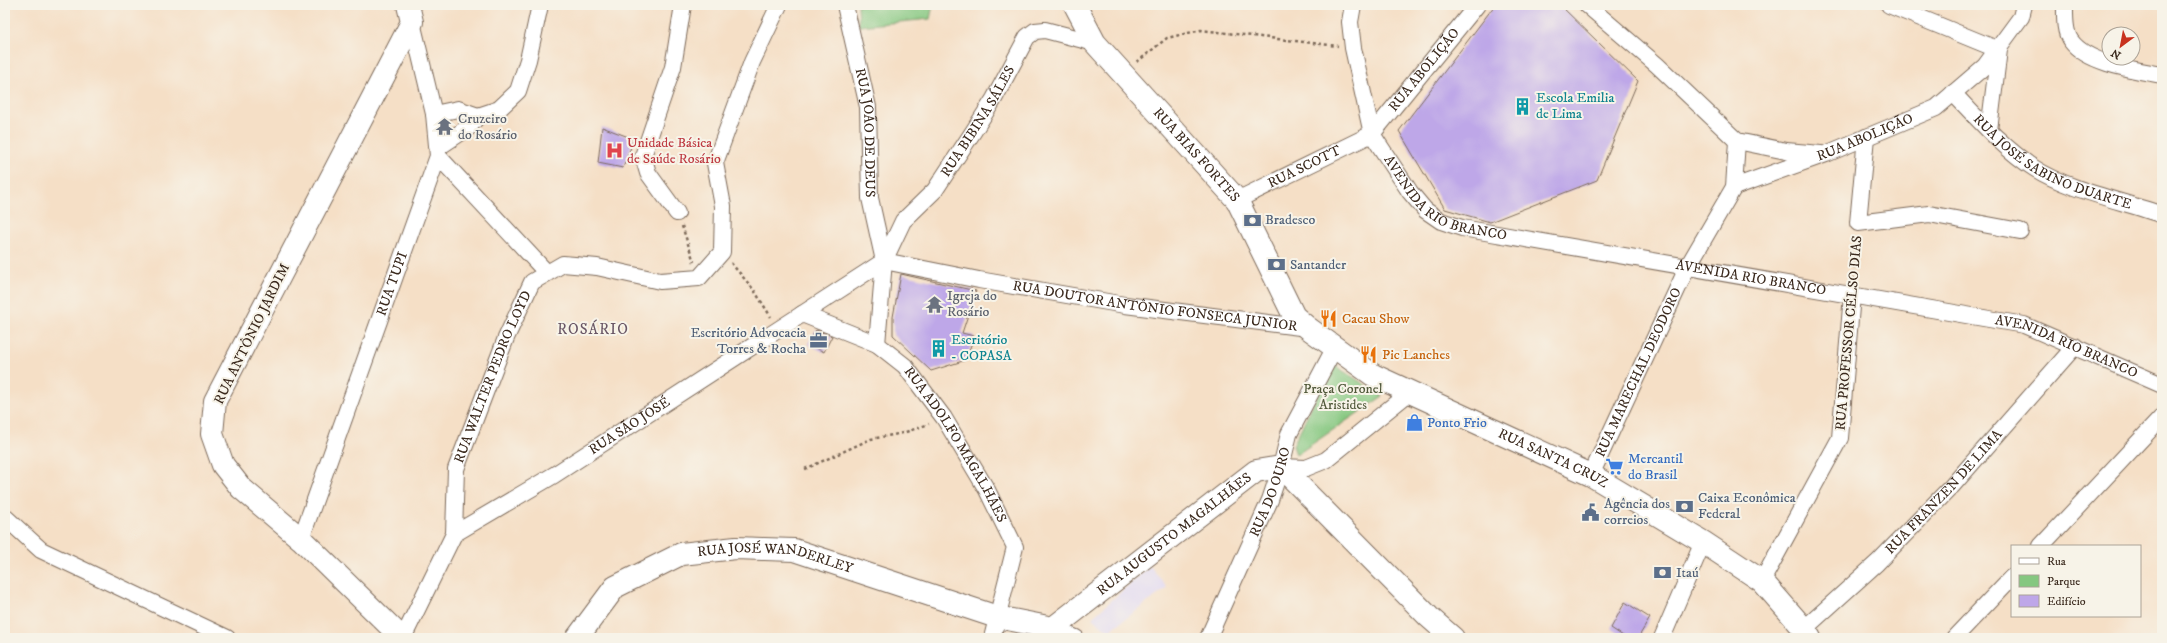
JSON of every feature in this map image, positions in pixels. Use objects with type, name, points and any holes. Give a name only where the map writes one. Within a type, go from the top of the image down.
[{"type":"street","points":[[540,5],[528,60],[518,91],[499,109],[478,116],[469,127],[438,152],[547,273]]},
{"type":"street","points":[[677,213],[648,172],[643,156],[673,67],[683,5]]},
{"type":"street","points":[[699,278],[722,252],[723,206],[715,163],[752,62],[779,5]]},
{"type":"street","name":"RUA JOÃO DE DEUS","points":[[845,5],[868,107],[870,198],[884,261]]},
{"type":"street","name":"RUA BIAS FORTES","points":[[1076,5],[1095,44],[1237,200],[1294,316],[1335,347]]},
{"type":"street","points":[[1354,5],[1350,22],[1353,48],[1372,134]]},
{"type":"street","name":"RUA ABOLIÇÃO","points":[[1372,134],[1477,5]]},
{"type":"street","points":[[1587,5],[1657,65],[1737,141]]},
{"type":"street","points":[[1889,5],[1999,50],[1989,130]]},
{"type":"street","name":"RUA ABOLIÇÃO","points":[[1737,141],[1786,151],[1826,154],[1936,108],[1986,66],[1999,50],[2021,16],[2024,5]]},
{"type":"street","points":[[2065,5],[2066,23],[2070,40],[2082,52],[2114,66],[2162,76]]},
{"type":"street","name":"RUA TUPI","points":[[304,530],[438,152],[434,114],[410,14]]},
{"type":"street","name":"RUA ANTÔNIO JARDIM","points":[[406,632],[304,530],[241,488],[223,465],[212,434],[215,401],[410,14]]},
{"type":"street","name":"RUA BIBINA SÁLES","points":[[884,261],[904,221],[935,190],[974,132],[994,99],[1027,37],[1035,31],[1045,30],[1095,44]]},
{"type":"street","name":"RUA JOSÉ SABINO DUARTE","points":[[1953,94],[1989,130],[2033,168],[2062,183],[2162,215]]},
{"type":"street","points":[[434,114],[458,109],[478,116]]},
{"type":"street","name":"RUA SCOTT","points":[[1237,200],[1372,134]]},
{"type":"street","name":"AVENIDA RIO BRANCO","points":[[1372,134],[1410,192],[1424,210],[1441,221],[1462,228],[2024,325],[2162,385]]},
{"type":"street","name":"RUA PROFESSOR CÉLSO DIAS","points":[[1858,223],[1866,137]]},
{"type":"street","name":"RUA MARECHAL DEODORO","points":[[1591,475],[1688,266],[1734,187],[1737,141]]},
{"type":"street","points":[[1734,187],[1826,154]]},
{"type":"street","points":[[1858,223],[1929,214],[2020,231]]},
{"type":"street","points":[[877,344],[884,261]]},
{"type":"street","name":"RUA SÃO JOSÉ","points":[[454,534],[554,475],[884,261]]},
{"type":"street","name":"RUA DOUTOR ANTÔNIO FONSECA JUNIOR","points":[[884,261],[980,280],[1125,304],[1308,328]]},
{"type":"street","name":"RUA WALTER PEDRO LOYD","points":[[454,534],[456,469],[506,338],[532,282],[564,264],[597,267],[660,281],[699,278]]},
{"type":"street","name":"RUA PROFESSOR CÉLSO DIAS","points":[[1762,581],[1840,438],[1852,295]]},
{"type":"street","name":"RUA ADOLFO MAGALHÃES","points":[[802,314],[877,344],[905,366],[944,418],[987,490],[1015,547],[992,638]]},
{"type":"street","name":"RUA FRANZEN DE LIMA","points":[[1807,634],[1952,486],[2075,346]]},
{"type":"street","name":"RUA SANTA CRUZ","points":[[1335,347],[1373,375],[1591,475],[1703,542],[1762,581],[1807,634]]},
{"type":"street","name":"RUA DO OURO","points":[[1208,638],[1270,500],[1281,467],[1289,434],[1335,347]]},
{"type":"street","name":"RUA AUGUSTO MAGALHÃES","points":[[1053,628],[1256,472],[1281,467],[1306,468],[1326,460],[1410,392]]},
{"type":"street","points":[[2042,545],[2162,417]]},
{"type":"street","points":[[1281,467],[1429,617],[1453,638]]},
{"type":"street","points":[[5,517],[41,550],[227,638]]},
{"type":"street","points":[[406,632],[454,534]]},
{"type":"street","points":[[1662,638],[1703,542]]},
{"type":"street","name":"RUA JOSÉ WANDERLEY","points":[[577,638],[616,587],[681,554],[736,548],[794,550],[997,617]]},
{"type":"street","points":[[1954,638],[2011,577]]},
{"type":"street","points":[[997,617],[1053,628],[1076,638]]},
{"type":"path","points":[[1122,74],[1167,38],[1201,30],[1353,48]]},
{"type":"path","points":[[677,213],[699,278]]},
{"type":"path","name":"RUA PROFESSOR CÉLSO DIAS","points":[[1852,295],[1858,223]]},
{"type":"path","points":[[722,252],[754,290],[779,329]]},
{"type":"path","points":[[805,470],[871,440],[903,433],[944,418]]},
{"type":"shaded area","points":[[1150,566],[1167,588],[1109,631],[1092,618]]},
{"type":"green space","points":[[858,5],[933,5],[930,19],[859,26]]},
{"type":"green space","name":"Praça Coronel Aristides","points":[[1332,364],[1383,396],[1296,455],[1293,445]]},
{"type":"building","name":"Escola Emilia de Lima","points":[[1495,5],[1560,5],[1638,81],[1597,180],[1490,222],[1445,209],[1399,131]]},
{"type":"building","name":"Unidade Básica de Saúde Rosário","points":[[602,127],[634,139],[623,168],[598,163]]},
{"type":"building","points":[[901,274],[976,291],[962,333],[974,336],[966,360],[931,371],[893,335],[893,317]]},
{"type":"building","points":[[816,330],[832,336],[824,352],[808,344]]},
{"type":"building","points":[[1625,602],[1650,618],[1638,638],[1626,638],[1611,628]]},
{"type":"place","name":"Escola Emilia de Lima","points":[[1523,106]]},
{"type":"place","name":"Cruzeiro do Rosário","points":[[445,127]]},
{"type":"place","name":"Unidade Básica de Saúde Rosário","points":[[614,151]]},
{"type":"place","name":"Bradesco","points":[[1252,220]]},
{"type":"place","name":"Santander","points":[[1277,265]]},
{"type":"place","name":"Igreja do Rosário","points":[[934,304]]},
{"type":"place","name":"Cacau Show","points":[[1329,319]]},
{"type":"place","name":"Escritório Advocacia Torres & Rocha","points":[[819,341]]},
{"type":"place","name":"Escritório - COPASA","points":[[938,348]]},
{"type":"place","name":"Pic Lanches","points":[[1369,355]]},
{"type":"place","name":"Ponto Frio","points":[[1414,423]]},
{"type":"place","name":"Mercantil do Brasil","points":[[1615,467]]},
{"type":"place","name":"Caixa Econômica Federal","points":[[1685,506]]},
{"type":"place","name":"Agência dos correios","points":[[1591,512]]},
{"type":"place","name":"Itaú","points":[[1663,573]]},
{"type":"district","name":"ROSÁRIO","points":[[593,329]]}]
